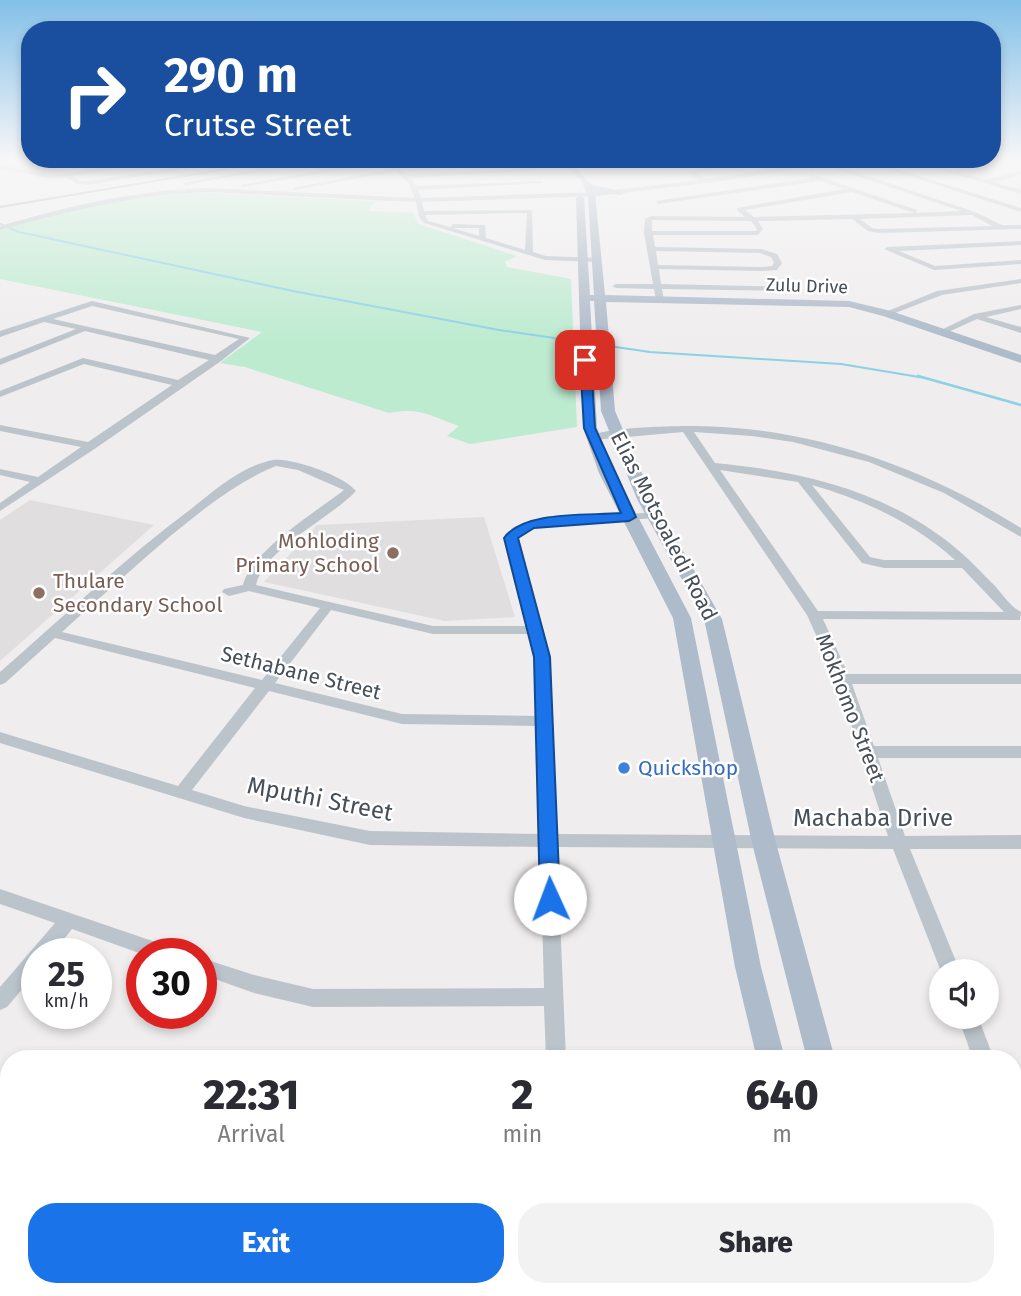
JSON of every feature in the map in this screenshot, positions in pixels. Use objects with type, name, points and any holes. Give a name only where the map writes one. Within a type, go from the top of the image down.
[{"type":"main road","name":"Elias Motsoaledi Road","points":[[583,221],[581,260],[583,298],[608,411],[616,435],[655,514],[713,618],[764,843],[819,1050]]},
{"type":"main road","name":"Elias Motsoaledi Road","points":[[590,221],[601,299],[586,407],[593,438],[629,517],[682,618],[748,967],[769,1050]]},
{"type":"main road","name":"Zulu Drive","points":[[583,298],[839,303],[887,313],[1021,359]]},
{"type":"street","points":[[4,227],[22,221]]},
{"type":"street","points":[[425,221],[552,260],[597,260]]},
{"type":"street","points":[[529,253],[530,221]]},
{"type":"street","points":[[647,221],[660,301]]},
{"type":"street","points":[[649,233],[753,234],[760,232],[754,221]]},
{"type":"street","points":[[860,221],[870,230],[878,231],[1021,227]]},
{"type":"street","points":[[989,221],[1002,228]]},
{"type":"street","points":[[441,227],[482,226],[485,228],[482,239]]},
{"type":"street","points":[[1021,243],[888,249],[897,255],[934,268],[1021,262]]},
{"type":"street","points":[[652,249],[755,251],[774,256],[778,265],[769,268],[656,267]]},
{"type":"street","points":[[887,313],[940,293],[1021,281]]},
{"type":"street","name":"Zulu Drive","points":[[616,286],[794,289]]},
{"type":"street","points":[[0,334],[84,304],[94,303],[242,335],[245,339],[0,508]]},
{"type":"street","points":[[941,332],[977,316],[1021,307]]},
{"type":"street","points":[[977,316],[1021,330]]},
{"type":"street","points":[[41,319],[218,359]]},
{"type":"street","points":[[0,362],[84,329]]},
{"type":"street","points":[[0,394],[83,361],[181,384]]},
{"type":"street","points":[[0,428],[92,446]]},
{"type":"street","points":[[593,438],[687,429],[725,431],[840,448],[950,489],[1021,533]]},
{"type":"street","name":"Mokhomo Street","points":[[687,429],[814,615],[843,679],[898,841],[945,959]]},
{"type":"street","points":[[0,680],[207,501],[265,466],[278,463],[291,466],[348,487],[350,491],[295,533],[253,574],[250,587]]},
{"type":"street","points":[[712,466],[802,480],[853,495],[904,517],[946,545],[1018,616]]},
{"type":"street","points":[[0,472],[41,481]]},
{"type":"street","points":[[802,480],[866,560],[884,564],[966,564]]},
{"type":"street","points":[[556,1050],[542,657],[512,535],[531,524],[655,514]]},
{"type":"street","points":[[229,592],[250,587],[327,607],[441,631],[537,631]]},
{"type":"street","points":[[181,793],[262,686],[327,607]]},
{"type":"street","points":[[814,615],[1018,616]]},
{"type":"street","name":"Sethabane Street","points":[[54,634],[402,719],[543,721]]},
{"type":"street","points":[[843,679],[1021,679]]},
{"type":"street","name":"Mputhi Street","points":[[0,737],[244,812],[370,838],[725,843]]},
{"type":"street","points":[[867,752],[1021,751]]},
{"type":"street","name":"Machaba Drive","points":[[725,843],[1021,842]]},
{"type":"street","points":[[0,896],[126,940]]},
{"type":"street","points":[[53,938],[68,920]]},
{"type":"street","points":[[217,971],[254,984],[313,998],[554,997]]},
{"type":"street","points":[[0,1001],[21,976]]},
{"type":"street","points":[[973,1029],[981,1050]]},
{"type":"shaded area","name":"Thulare Secondary School","points":[[30,500],[154,525],[0,661],[0,520]]},
{"type":"shaded area","name":"Mohloding Primary School","points":[[484,517],[515,617],[445,621],[264,582],[317,525]]},
{"type":"green space","points":[[29,221],[418,221],[517,256],[505,262],[507,267],[571,279],[577,427],[470,444],[447,436],[459,426],[425,414],[410,411],[389,413],[245,367],[220,363],[262,332],[0,279],[0,230]]},
{"type":"waterway","points":[[0,224],[19,232],[293,291],[499,330],[650,352],[841,364],[925,378]]},
{"type":"waterway","points":[[918,376],[1021,405]]},
{"type":"place","name":"Mohloding Primary School","points":[[393,553]]},
{"type":"place","name":"Thulare Secondary School","points":[[39,593]]},
{"type":"place","name":"Quickshop","points":[[624,768]]},
{"type":"route","points":[[550,899],[542,657],[511,538],[516,531],[531,524],[629,517],[607,473],[587,418],[585,360]]}]
